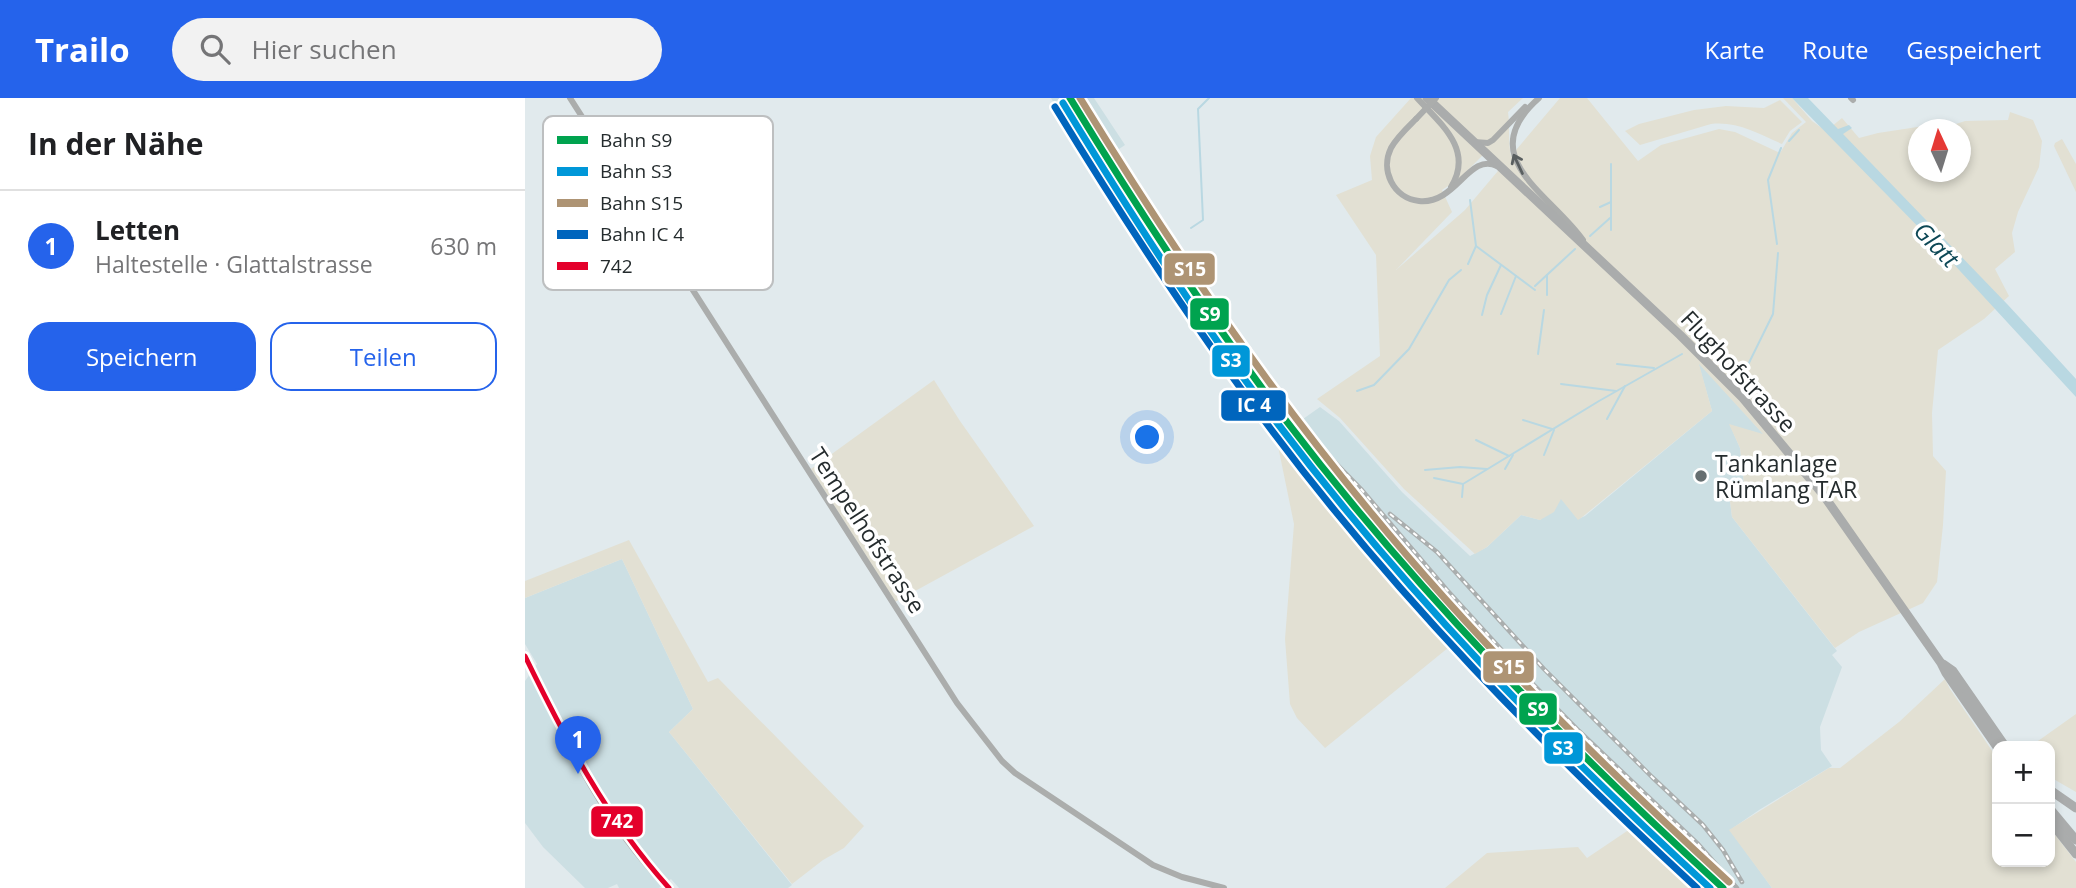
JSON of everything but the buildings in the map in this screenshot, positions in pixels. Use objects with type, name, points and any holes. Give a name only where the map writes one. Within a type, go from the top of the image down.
[{"type":"main road","name":"Flughofstrasse","points":[[1427,98],[1702,356],[1756,413],[1822,493],[1941,663],[1953,671],[2001,741]]},
{"type":"main road","points":[[2055,793],[2076,808]]},
{"type":"main road","points":[[2055,815],[2076,840]]},
{"type":"main road","points":[[2055,827],[2076,853]]},
{"type":"street","name":"Tempelhofstrasse","points":[[570,98],[582,116]]},
{"type":"street","points":[[1417,98],[1449,132],[1457,148],[1458,171],[1447,192]]},
{"type":"street","points":[[1436,98],[1392,147],[1387,164],[1390,180],[1399,192],[1417,201],[1433,200],[1458,185],[1469,172],[1482,163],[1491,163],[1503,169]]},
{"type":"street","points":[[1473,142],[1488,143],[1493,140],[1534,98]]},
{"type":"street","points":[[1539,98],[1529,107],[1517,126],[1512,142],[1514,157],[1526,179],[1573,226],[1593,253]]},
{"type":"street","name":"Tempelhofstrasse","points":[[693,290],[957,703],[1002,761],[1014,773],[1153,865],[1182,877],[1224,888]]},
{"type":"street","points":[[525,656],[531,675],[607,810],[669,888]]},
{"type":"shaded area","points":[[1051,98],[1094,98],[1125,145],[1116,151],[1248,355],[1253,353],[1303,419],[1320,407],[1339,421],[1402,492],[1470,556],[1487,547],[1521,515],[1540,520],[1561,498],[1578,519],[1585,516],[1712,411],[1698,362],[1730,397],[1764,435],[1730,425],[1740,448],[1744,485],[1730,501],[1732,517],[1837,651],[1832,655],[1842,667],[1820,727],[1821,750],[1832,766],[1730,830],[1772,888],[1709,888],[1636,825],[1461,651],[1268,420],[1150,256],[1144,259]]},
{"type":"shaded area","points":[[1411,98],[1523,98],[1508,112],[1511,156],[1560,98],[1587,98],[1638,161],[1661,145],[1719,129],[1735,132],[1780,153],[1792,133],[1806,122],[1783,98],[1792,98],[1812,121],[1826,131],[1842,118],[1859,138],[1908,128],[1908,182],[1971,182],[1971,121],[2008,120],[2010,112],[2033,120],[2042,141],[2039,167],[2018,212],[2012,233],[2015,252],[1995,269],[2009,296],[1984,319],[1938,350],[1932,413],[1933,456],[1946,471],[1943,525],[1937,582],[1923,603],[1859,632],[1835,648],[1732,517],[1730,501],[1744,484],[1740,448],[1729,424],[1763,434],[1699,364],[1712,411],[1578,520],[1561,499],[1554,512],[1540,520],[1521,515],[1487,547],[1475,554],[1404,489],[1340,418],[1317,399],[1380,356],[1376,255],[1336,195],[1372,180],[1370,156],[1376,137]],"holes":[[[1488,150],[1503,165],[1465,210],[1396,270],[1452,212],[1442,190],[1460,178]]]},
{"type":"shaded area","points":[[1780,100],[1802,122],[1790,131],[1782,144],[1730,124],[1711,124],[1640,145],[1625,131],[1639,124],[1694,110],[1726,106],[1764,108]]},
{"type":"shaded area","points":[[2062,139],[2076,164],[2076,192],[2054,146]]},
{"type":"shaded area","points":[[934,380],[1034,526],[895,602],[811,469]]},
{"type":"shaded area","points":[[1286,441],[1454,643],[1325,748],[1297,718],[1290,704],[1285,639],[1294,524],[1278,446]]},
{"type":"shaded area","points":[[629,540],[708,682],[718,678],[864,826],[844,848],[792,884],[669,732],[693,709],[622,559],[525,598],[525,581]]},
{"type":"shaded area","points":[[622,559],[693,709],[669,732],[792,885],[788,888],[679,888],[671,879],[659,888],[619,888],[617,884],[608,888],[585,888],[543,847],[525,823],[525,681],[537,664],[525,644],[525,598]]},
{"type":"shaded area","points":[[1945,679],[1992,751],[1992,867],[2055,867],[2055,835],[2076,862],[2076,888],[1772,888],[1729,830],[1829,768],[1840,768],[1899,722]]},
{"type":"shaded area","points":[[2076,714],[2076,792],[2055,780],[2055,741],[2038,741]]},
{"type":"shaded area","points":[[1636,825],[1709,888],[1445,888],[1487,853],[1578,847],[1587,858]]},
{"type":"water","name":"Glatt","points":[[1792,98],[1808,98],[1838,129],[1849,125],[1852,128],[1843,134],[2076,379],[2076,397],[1937,246]]},
{"type":"waterway","points":[[1191,228],[1203,220],[1198,109],[1209,98]]},
{"type":"waterway","points":[[1789,141],[1799,130]]},
{"type":"waterway","points":[[1777,244],[1768,180],[1781,148]]},
{"type":"waterway","points":[[1611,164],[1611,230]]},
{"type":"waterway","points":[[1468,264],[1476,246],[1470,200]]},
{"type":"waterway","points":[[1600,207],[1611,202]]},
{"type":"waterway","points":[[1590,236],[1610,218]]},
{"type":"waterway","points":[[1476,246],[1535,290]]},
{"type":"waterway","points":[[1535,286],[1575,249]]},
{"type":"waterway","points":[[1741,379],[1773,314],[1778,253]]},
{"type":"waterway","points":[[1150,259],[1263,420]]},
{"type":"waterway","points":[[1482,315],[1487,295],[1501,265]]},
{"type":"waterway","points":[[1357,391],[1374,385],[1409,349],[1449,280],[1461,270]]},
{"type":"waterway","points":[[1547,275],[1547,295]]},
{"type":"waterway","points":[[1501,314],[1516,276]]},
{"type":"waterway","points":[[1538,354],[1544,310]]},
{"type":"waterway","points":[[1434,478],[1463,484],[1682,354]]},
{"type":"waterway","points":[[1617,364],[1654,368]]},
{"type":"waterway","points":[[1561,384],[1616,391]]},
{"type":"waterway","points":[[1607,419],[1625,386]]},
{"type":"waterway","points":[[1523,420],[1552,429]]},
{"type":"waterway","points":[[1544,455],[1554,430]]},
{"type":"waterway","points":[[1476,440],[1509,456]]},
{"type":"waterway","points":[[1505,469],[1513,455]]},
{"type":"waterway","points":[[1425,470],[1460,467],[1487,469]]},
{"type":"waterway","points":[[1462,497],[1463,485]]},
{"type":"railway","points":[[1291,417],[1361,489],[1447,590],[1531,682],[1698,844],[1737,888]]},
{"type":"railway","points":[[1390,514],[1437,552],[1544,669],[1703,825],[1723,850],[1742,882]]},
{"type":"rail line","name":"S9","points":[[1070,98],[1200,300],[1255,379],[1334,482],[1493,663],[1606,777],[1723,888]]},
{"type":"rail line","name":"S15","points":[[1080,98],[1148,206],[1255,363],[1372,514],[1456,611],[1544,704],[1729,882]]},
{"type":"rail line","name":"S3","points":[[1063,103],[1193,306],[1327,487],[1483,666],[1595,779],[1710,888]]},
{"type":"transit line","points":[[1055,107],[1185,310],[1270,428],[1368,551],[1527,724],[1697,888]]},
{"type":"transit line","name":"742","points":[[525,656],[589,777],[626,834],[669,888]]},
{"type":"place","name":"Tankanlage Rümlang TAR","points":[[1701,476]]},
{"type":"place","name":"Letten","points":[[578,774]]}]
